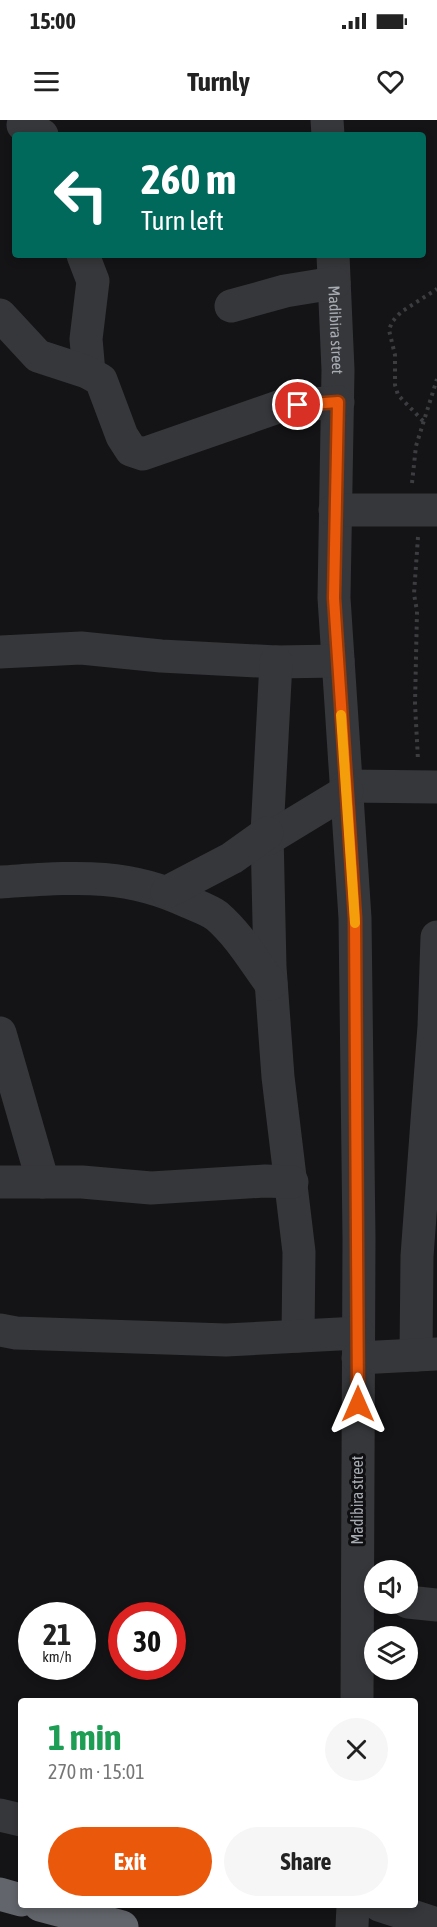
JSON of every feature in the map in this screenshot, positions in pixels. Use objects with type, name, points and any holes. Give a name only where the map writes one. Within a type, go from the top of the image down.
[{"type":"highway","points":[[0,1894],[18,1899]]},
{"type":"highway","points":[[51,1908],[122,1927]]},
{"type":"street","points":[[85,258],[93,281],[86,339],[89,373]]},
{"type":"street","points":[[231,306],[285,291],[334,269]]},
{"type":"street","name":"Madibira street","points":[[334,269],[338,402],[334,598],[355,918],[358,1345],[365,1560]]},
{"type":"street","points":[[0,315],[38,356],[89,373],[101,380],[122,436],[132,450],[143,454],[278,407],[338,402]]},
{"type":"street","points":[[335,510],[419,510]]},
{"type":"street","points":[[0,652],[81,648],[161,656],[276,662],[338,661]]},
{"type":"street","points":[[276,662],[267,836],[278,1077],[299,1252],[298,1336]]},
{"type":"street","points":[[167,892],[222,864],[346,788],[430,787]]},
{"type":"street","points":[[0,882],[66,878],[117,879],[152,886],[215,915],[236,936],[272,984]]},
{"type":"street","points":[[0,1330],[16,1333],[226,1340],[298,1336],[427,1354],[417,1256],[434,1026],[437,937]]},
{"type":"street","points":[[0,1034],[43,1182]]},
{"type":"street","points":[[0,1182],[82,1182],[151,1188],[265,1181],[292,1182]]},
{"type":"street","points":[[418,1603],[437,1605]]},
{"type":"street","name":"Madibira street","points":[[357,1698],[365,1614]]},
{"type":"street","points":[[0,1815],[18,1820]]},
{"type":"street","points":[[352,1927],[353,1908]]},
{"type":"street","points":[[388,1908],[437,1924]]},
{"type":"path","points":[[423,421],[398,394],[389,330],[392,322],[401,312],[437,289]]},
{"type":"path","points":[[430,787],[417,753],[415,723],[417,611],[414,594],[419,510],[416,446],[437,379]]},
{"type":"slow traffic","points":[[341,715],[355,923]]},
{"type":"route","points":[[298,405],[338,402],[334,598],[355,918],[359,1238],[358,1404]]}]
